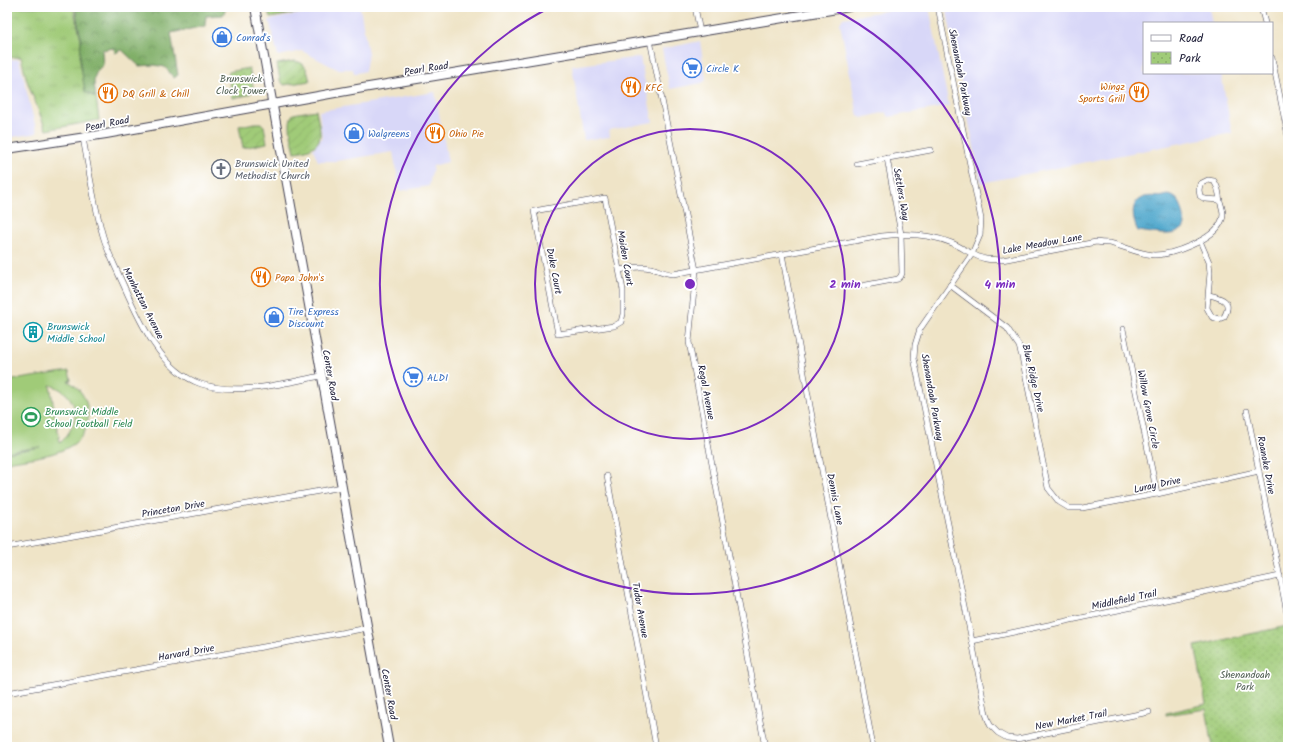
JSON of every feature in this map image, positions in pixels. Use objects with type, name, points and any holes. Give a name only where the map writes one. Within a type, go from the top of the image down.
[{"type":"main road","name":"Center Road","points":[[255,7],[321,376],[390,747]]},
{"type":"main road","name":"Pearl Road","points":[[7,149],[84,138],[370,87],[849,7]]},
{"type":"street","points":[[695,7],[700,32]]},
{"type":"street","name":"Shenandoah Parkway","points":[[938,7],[981,219],[980,235],[972,254],[920,329],[915,345],[914,358],[986,714],[990,725],[998,733]]},
{"type":"street","points":[[1262,7],[1265,22]]},
{"type":"street","name":"Regal Avenue","points":[[650,40],[696,270],[689,342],[765,747]]},
{"type":"street","points":[[1273,63],[1288,136]]},
{"type":"street","name":"Manhattan Avenue","points":[[84,138],[100,224],[108,250],[144,327],[157,348],[173,366],[182,374],[197,382],[224,388],[264,386],[321,376]]},
{"type":"street","name":"Settlers Way","points":[[857,164],[931,150]]},
{"type":"street","name":"Settlers Way","points":[[861,286],[898,279],[901,276],[903,268],[900,234],[886,158]]},
{"type":"street","name":"Lake Meadow Lane","points":[[620,270],[634,267],[644,267],[666,274],[673,274],[900,234],[925,235],[940,239],[986,259],[1002,260],[1096,242],[1109,243],[1144,254],[1155,255],[1176,251],[1200,241],[1215,230],[1222,222],[1223,211],[1219,188],[1214,181],[1208,180],[1200,184],[1200,196],[1205,199],[1220,200]]},
{"type":"street","name":"Maiden Court","points":[[534,211],[605,198],[623,290],[623,314],[621,322]]},
{"type":"street","name":"Duke Court","points":[[534,211],[558,334],[614,326],[621,322]]},
{"type":"street","points":[[1200,241],[1209,262],[1210,273],[1208,295],[1207,308],[1212,317],[1219,319],[1224,317],[1228,310],[1227,304],[1222,298],[1208,295]]},
{"type":"street","name":"Dennis Lane","points":[[782,254],[873,747]]},
{"type":"street","name":"Blue Ridge Drive","points":[[950,285],[1007,328],[1019,346],[1048,488],[1059,502]]},
{"type":"street","name":"Willow Grove Circle","points":[[1123,329],[1157,494]]},
{"type":"street","name":"Roanoke Drive","points":[[1247,410],[1288,618]]},
{"type":"street","name":"Luray Drive","points":[[1059,502],[1070,508],[1082,508],[1157,494],[1259,471]]},
{"type":"street","name":"Tudor Avenue","points":[[607,476],[656,747]]},
{"type":"street","name":"Princeton Drive","points":[[7,546],[342,487]]},
{"type":"street","name":"Middlefield Trail","points":[[972,640],[1280,576]]},
{"type":"street","name":"Harvard Drive","points":[[7,693],[368,628]]},
{"type":"street","name":"New Market Trail","points":[[998,733],[1007,738],[1017,739],[1149,712]]},
{"type":"shaded area","points":[[336,7],[360,7],[368,54],[365,71],[354,74],[353,69],[337,69],[302,51],[278,56],[269,20]]},
{"type":"shaded area","points":[[908,7],[929,7],[949,106],[889,117],[886,112],[862,118],[858,116],[840,23],[843,18]]},
{"type":"shaded area","points":[[946,7],[1209,7],[1212,22],[1143,22],[1143,74],[1221,74],[1232,133],[981,183]]},
{"type":"shaded area","points":[[700,41],[706,80],[702,83],[670,89],[662,49]]},
{"type":"shaded area","points":[[640,57],[653,122],[609,130],[610,137],[584,140],[572,66]]},
{"type":"shaded area","points":[[19,59],[37,133],[7,138],[7,60]]},
{"type":"shaded area","points":[[435,92],[448,162],[433,166],[429,186],[400,191],[393,152],[336,161],[318,161],[313,149],[322,138],[319,111]]},
{"type":"green space","points":[[7,7],[73,7],[81,39],[80,61],[92,96],[96,97],[99,120],[46,130],[27,81],[21,57],[7,58]]},
{"type":"green space","points":[[75,7],[227,7],[223,15],[206,16],[205,26],[171,33],[178,75],[174,78],[165,67],[154,65],[139,66],[122,50],[115,53],[114,48],[102,50],[103,65],[97,72],[94,80],[96,97],[85,92],[80,61],[81,39]]},
{"type":"green space","points":[[267,7],[329,7],[270,18]]},
{"type":"green space","points":[[295,61],[304,66],[310,81],[284,85],[280,80],[277,64]]},
{"type":"green space","name":"Brunswick Clock Tower","points":[[249,68],[253,86],[252,92],[248,95],[233,98],[228,72]]},
{"type":"green space","points":[[316,110],[320,130],[319,140],[311,148],[295,152],[290,127],[293,114]]},
{"type":"green space","points":[[261,123],[264,126],[267,143],[243,148],[239,126]]},
{"type":"green space","points":[[69,371],[71,380],[68,381],[81,393],[86,401],[88,410],[87,425],[82,436],[73,445],[61,451],[48,455],[7,462],[7,453],[40,447],[7,452],[7,381]],"holes":[[[50,385],[60,389],[72,402],[74,410],[72,427],[60,443]]]},
{"type":"green space","name":"Shenandoah Park","points":[[1287,626],[1288,747],[1213,747],[1206,709],[1166,715],[1166,713],[1206,704],[1195,646]]},
{"type":"water","points":[[1167,195],[1176,198],[1181,206],[1185,225],[1183,229],[1172,234],[1138,231],[1133,213],[1135,204],[1138,200],[1149,196],[1161,197]]},
{"type":"place","name":"Conrad's","points":[[222,37]]},
{"type":"place","name":"Circle K","points":[[692,68]]},
{"type":"place","name":"KFC","points":[[631,87]]},
{"type":"place","name":"Wingz Sports Grill","points":[[1139,92]]},
{"type":"place","name":"DQ Grill & Chill","points":[[108,93]]},
{"type":"place","name":"Walgreens","points":[[354,133]]},
{"type":"place","name":"Ohio Pie","points":[[435,133]]},
{"type":"place","name":"Brunswick United Methodist Church","points":[[221,169]]},
{"type":"place","name":"Papa John's","points":[[261,277]]},
{"type":"place","name":"Tire Express Discount","points":[[274,317]]},
{"type":"place","name":"Brunswick Middle School","points":[[33,332]]},
{"type":"place","name":"ALDI","points":[[413,377]]},
{"type":"place","name":"Brunswick Middle School Football Field","points":[[31,417]]}]
